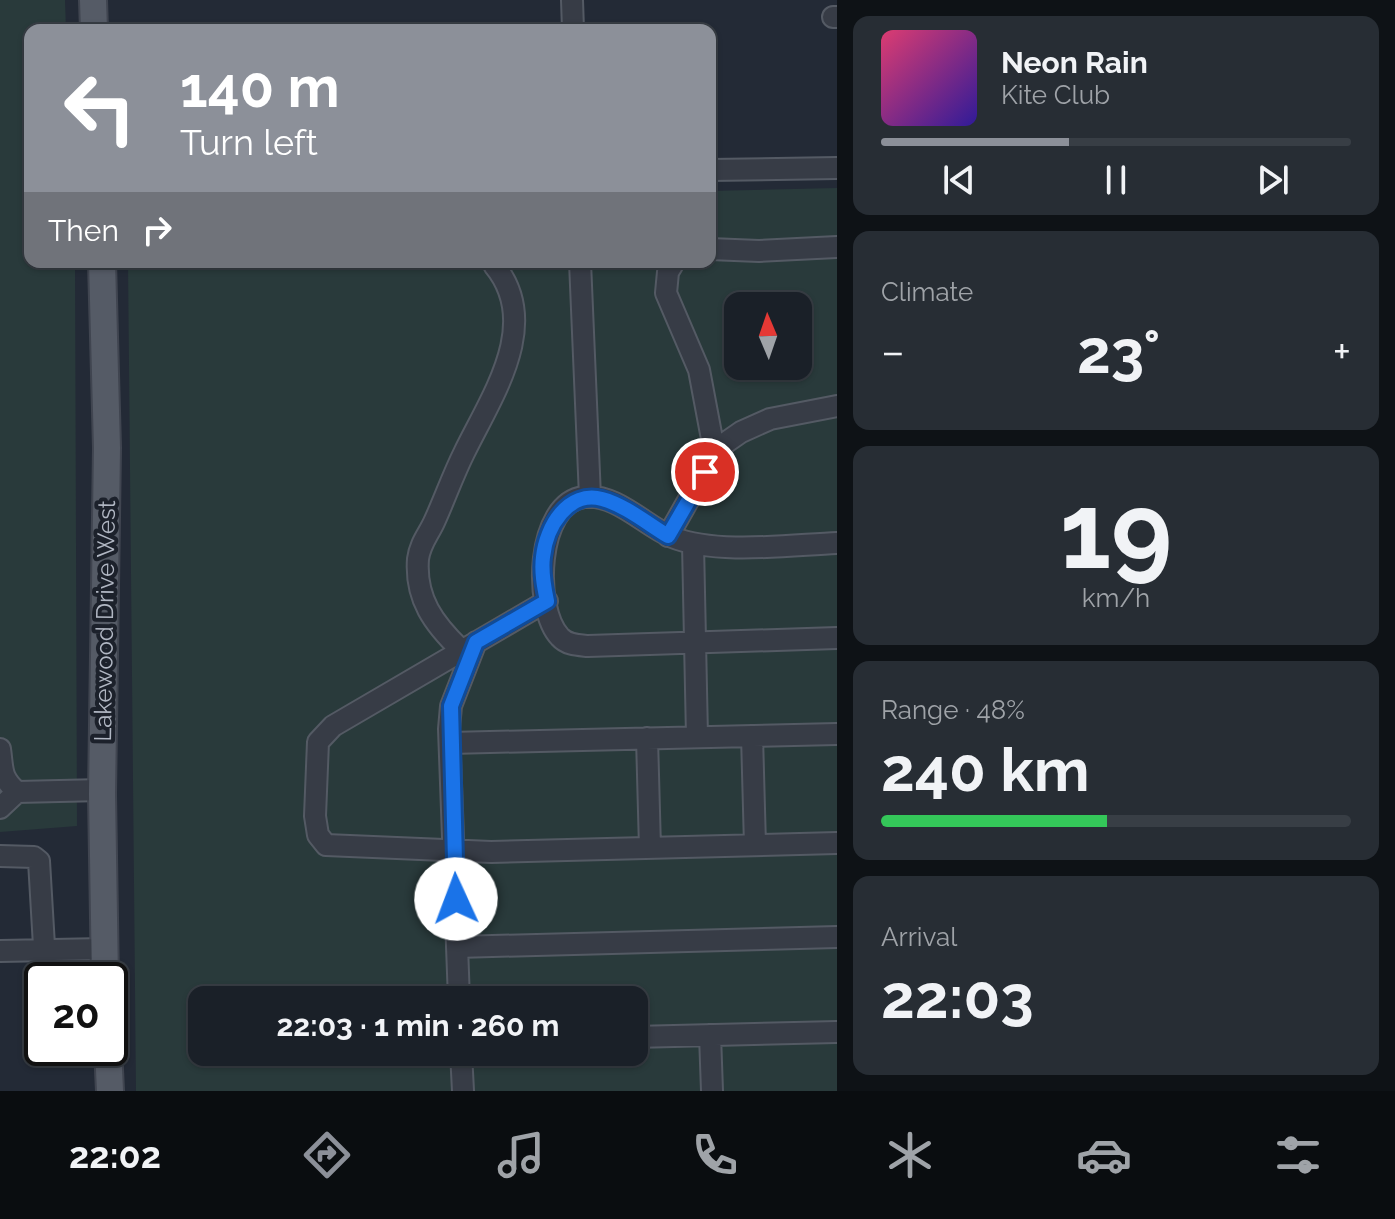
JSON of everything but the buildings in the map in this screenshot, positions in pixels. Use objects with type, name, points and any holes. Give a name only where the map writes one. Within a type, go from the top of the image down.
[{"type":"main road","points":[[93,0],[94,24]]},
{"type":"main road","name":"Lakewood Drive West","points":[[102,268],[107,448],[102,790],[104,962]]},
{"type":"main road","points":[[109,1066],[110,1091]]},
{"type":"street","points":[[572,0],[573,24]]},
{"type":"street","points":[[716,170],[837,168]]},
{"type":"street","points":[[716,249],[759,251],[837,247]]},
{"type":"street","points":[[468,646],[436,626],[426,607],[419,582],[418,558],[423,539],[433,525],[464,453],[494,396],[510,355],[512,313],[503,276],[496,268]]},
{"type":"street","points":[[580,268],[590,497]]},
{"type":"street","points":[[670,268],[666,293],[699,370],[712,439],[718,448]]},
{"type":"street","points":[[668,536],[718,448],[741,432],[770,419],[837,406]]},
{"type":"street","points":[[837,543],[715,547],[693,544],[668,536],[617,505],[590,497],[576,499],[566,507],[549,536],[542,560],[547,601],[558,635],[568,643],[588,646],[837,638]]},
{"type":"street","points":[[693,544],[697,737]]},
{"type":"street","points":[[547,601],[333,726],[318,742],[315,816],[318,835],[326,845],[454,850],[837,843]]},
{"type":"street","points":[[458,986],[451,706],[468,646]]},
{"type":"street","points":[[450,743],[837,734]]},
{"type":"street","points":[[752,736],[755,845]]},
{"type":"street","points":[[647,738],[650,848]]},
{"type":"street","points":[[0,749],[1,772],[6,783],[17,792],[102,790]]},
{"type":"street","points":[[0,808],[17,792]]},
{"type":"street","points":[[0,856],[34,857],[39,861],[45,962]]},
{"type":"street","points":[[457,947],[837,937]]},
{"type":"street","points":[[0,951],[104,949]]},
{"type":"street","points":[[648,1037],[837,1032]]},
{"type":"street","points":[[710,1035],[712,1091]]},
{"type":"street","points":[[462,1066],[463,1091]]},
{"type":"shaded area","points":[[0,0],[65,0],[66,24],[24,24],[24,268],[75,268],[77,826],[0,832]]},
{"type":"shaded area","points":[[837,188],[837,1091],[136,1091],[128,268],[716,268],[716,191]]},
{"type":"route","points":[[456,899],[449,729],[451,706],[476,642],[547,601],[543,582],[544,547],[557,519],[576,499],[602,499],[617,505],[668,536],[705,472]]}]
